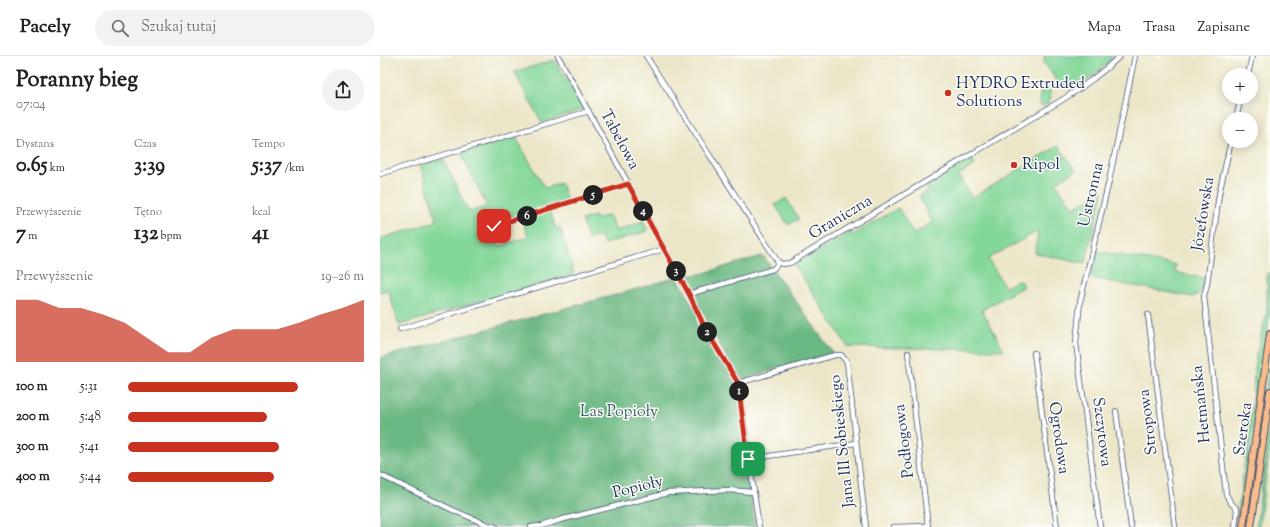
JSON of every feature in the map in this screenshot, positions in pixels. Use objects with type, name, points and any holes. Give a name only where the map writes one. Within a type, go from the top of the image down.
[{"type":"main road","name":"Szeroka","points":[[1243,527],[1270,334]]},
{"type":"main road","name":"Szeroka","points":[[1251,527],[1270,391]]},
{"type":"street","name":"Tabelowa","points":[[558,56],[689,294],[706,330],[738,383]]},
{"type":"street","points":[[646,56],[778,262],[773,269],[689,294]]},
{"type":"street","name":"Graniczna","points":[[778,262],[782,264],[790,263],[864,219],[1086,85],[1120,56]]},
{"type":"street","name":"Ustronna","points":[[1076,340],[1080,302],[1109,181],[1135,56]]},
{"type":"street","points":[[1249,68],[1252,56]]},
{"type":"street","points":[[380,174],[589,111]]},
{"type":"street","name":"Józefowska","points":[[1205,292],[1220,194],[1230,148]]},
{"type":"street","points":[[494,226],[628,184]]},
{"type":"street","points":[[400,329],[664,249]]},
{"type":"street","name":"Hetmańska","points":[[1205,292],[1206,326],[1226,494],[1230,502],[1237,509],[1235,527]]},
{"type":"street","name":"Stropowa","points":[[1148,315],[1175,527]]},
{"type":"street","name":"Szczytowa","points":[[1076,340],[1100,527]]},
{"type":"street","name":"Ogrodowa","points":[[1034,352],[1057,527]]},
{"type":"street","name":"Podłogowa","points":[[908,353],[928,527]]},
{"type":"street","name":"Jana III Sobieskiego","points":[[738,383],[835,355],[841,355],[847,362],[866,527]]},
{"type":"street","points":[[738,383],[759,527]]},
{"type":"street","points":[[1116,410],[1130,527]]},
{"type":"street","points":[[748,459],[856,443]]},
{"type":"street","points":[[380,475],[455,512],[496,527]]},
{"type":"street","name":"Popioły","points":[[531,527],[541,526],[668,493],[728,490],[753,492]]},
{"type":"street","points":[[893,527],[928,527]]},
{"type":"green space","points":[[1043,56],[1112,56],[1113,58],[1082,84],[1068,87],[1059,85],[1043,62],[1046,60]]},
{"type":"green space","points":[[554,60],[584,109],[542,123],[514,72]]},
{"type":"green space","points":[[1047,86],[1051,98],[1047,105],[1041,106],[1039,100],[1040,94]]},
{"type":"green space","points":[[515,136],[545,188],[561,183],[567,201],[491,224],[499,246],[528,237],[522,219],[550,211],[556,229],[560,227],[574,274],[399,325],[388,290],[380,292],[380,239],[437,221],[420,165],[443,159],[469,212],[487,206],[461,153]]},
{"type":"green space","points":[[1058,146],[1076,170],[1056,183],[1073,208],[1103,191],[1085,264],[1035,253],[1038,231],[988,259],[1005,287],[1020,279],[1024,286],[982,310],[1004,350],[848,347],[796,267],[793,265],[849,233],[853,235],[898,208],[914,234],[932,222],[920,198],[920,196],[928,190],[927,186],[972,158],[975,165],[958,175],[972,198]]},
{"type":"green space","points":[[786,198],[799,219],[788,225],[775,205]]},
{"type":"green space","points":[[609,215],[616,231],[643,221],[648,231],[604,244],[601,236],[588,239],[582,220],[594,216],[596,219]]},
{"type":"green space","points":[[1097,251],[1176,265],[1174,272],[1204,278],[1202,287],[1200,292],[1193,297],[1091,278]]},
{"type":"green space","points":[[761,256],[764,257],[833,353],[739,380],[683,277],[704,273]]},
{"type":"green space","points":[[1267,273],[1270,273],[1270,314],[1239,527],[1236,527],[1252,407],[1255,360],[1267,311]]},
{"type":"green space","name":"Las Popioły","points":[[677,277],[738,386],[755,527],[380,527],[380,358]]},
{"type":"green space","points":[[1270,356],[1270,370],[1249,527],[1247,527]]},
{"type":"green space","points":[[1270,421],[1270,445],[1259,527],[1256,527]]},
{"type":"place","name":"HYDRO Extruded Solutions","points":[[948,93]]},
{"type":"place","name":"Ripol","points":[[1014,165]]},
{"type":"route","points":[[494,226],[628,184],[689,294],[706,330],[738,383],[748,459]]}]
